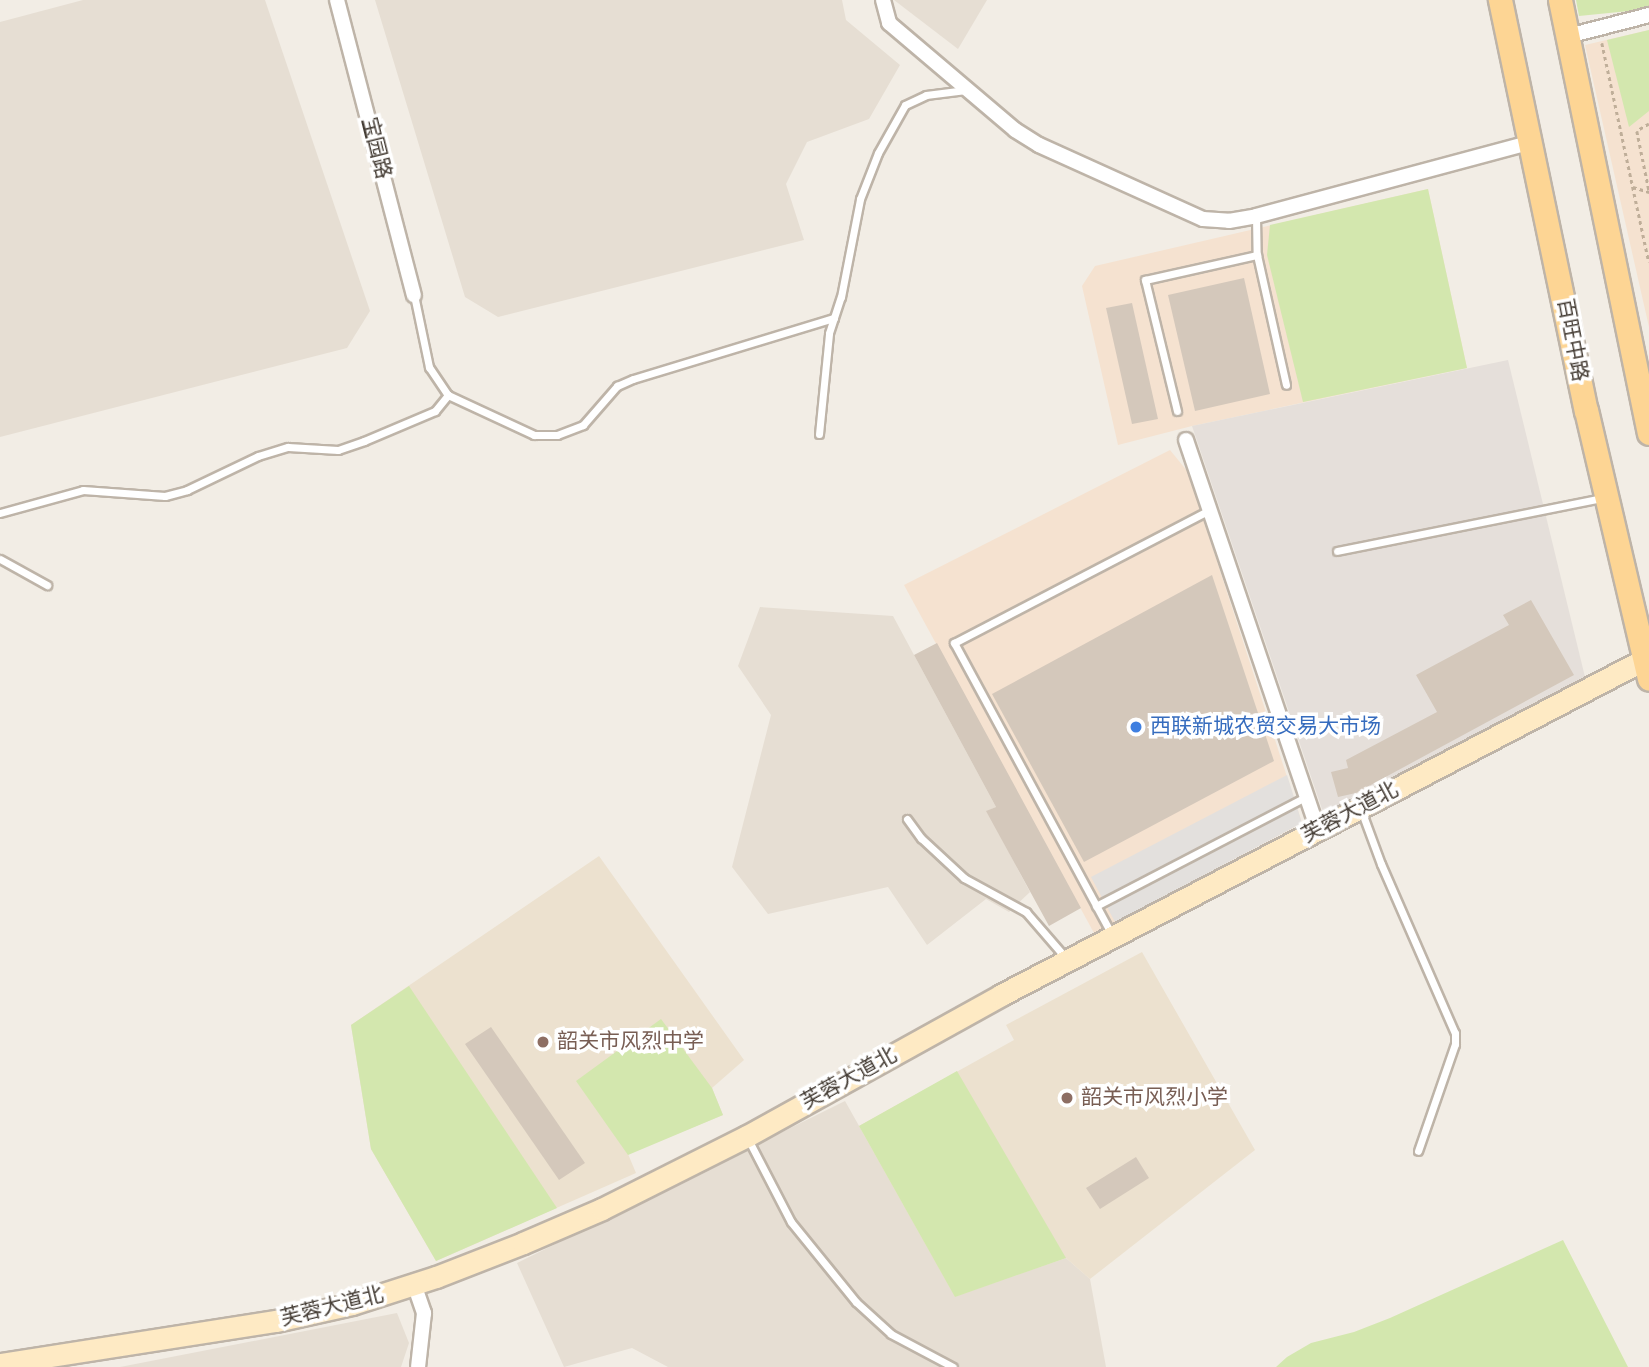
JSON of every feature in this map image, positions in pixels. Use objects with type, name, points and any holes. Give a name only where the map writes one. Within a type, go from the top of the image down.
[{"type":"main road","name":"百旺中路","points":[[1500,0],[1606,497],[1648,665]]},
{"type":"main road","points":[[1560,0],[1649,433]]},
{"type":"main road","name":"芙蓉大道北","points":[[0,1364],[276,1321],[352,1304],[523,1243],[602,1209],[747,1136],[1068,961],[1360,807],[1648,665]]},
{"type":"street","name":"宝园路","points":[[337,0],[414,295]]},
{"type":"street","points":[[883,0],[888,23],[1014,130],[1039,145],[1203,219],[1229,222],[1256,216],[1532,142]]},
{"type":"street","points":[[1568,37],[1649,15]]},
{"type":"street","points":[[1186,440],[1318,830]]},
{"type":"street","points":[[414,1284],[424,1312],[418,1367]]},
{"type":"lane","points":[[819,434],[829,333],[860,199],[878,153],[905,105],[926,95],[966,90]]},
{"type":"lane","points":[[1256,216],[1257,256],[1286,385]]},
{"type":"lane","points":[[1177,411],[1145,280],[1257,256]]},
{"type":"lane","points":[[414,295],[429,367],[448,395],[534,435],[557,435],[583,425],[617,386],[633,379],[834,318]]},
{"type":"lane","points":[[0,513],[83,490],[165,496],[187,490],[258,456],[288,447],[338,450],[364,441],[435,411],[448,395]]},
{"type":"lane","points":[[1337,551],[1606,497]]},
{"type":"lane","points":[[1113,937],[954,643],[1210,510]]},
{"type":"lane","points":[[0,559],[47,585]]},
{"type":"lane","points":[[1096,906],[1307,796]]},
{"type":"lane","points":[[1360,807],[1381,864],[1455,1033],[1455,1044],[1418,1151]]},
{"type":"lane","points":[[907,819],[921,838],[964,878],[1026,912],[1068,961]]},
{"type":"lane","points":[[747,1136],[791,1222],[856,1302],[891,1334],[953,1367]]},
{"type":"path","points":[[1599,28],[1649,262]]},
{"type":"path","points":[[1633,187],[1649,191],[1637,131],[1649,124]]},
{"type":"shaded area","points":[[83,0],[265,0],[370,311],[347,348],[0,437],[0,22]]},
{"type":"shaded area","points":[[375,0],[842,0],[846,20],[900,65],[869,119],[807,142],[786,184],[804,240],[498,317],[465,297]]},
{"type":"shaded area","points":[[894,0],[987,0],[958,49]]},
{"type":"shaded area","points":[[1649,30],[1649,327],[1585,45]]},
{"type":"shaded area","points":[[1428,189],[1467,368],[1192,426],[1118,445],[1082,286],[1095,266]]},
{"type":"shaded area","points":[[1508,360],[1585,677],[1324,815],[1192,426]]},
{"type":"shaded area","points":[[1170,450],[1188,472],[1302,823],[1094,933],[904,585]]},
{"type":"shaded area","points":[[760,607],[893,616],[996,807],[987,811],[1030,892],[1009,912],[986,899],[927,945],[888,887],[768,914],[732,867],[771,715],[738,666]]},
{"type":"shaded area","points":[[1287,775],[1302,823],[1115,922],[1091,877]]},
{"type":"shaded area","name":"韶关市风烈中学","points":[[599,856],[744,1060],[712,1088],[723,1115],[628,1154],[636,1173],[436,1261],[371,1149],[351,1025]]},
{"type":"shaded area","name":"韶关市风烈小学","points":[[1142,952],[1255,1150],[1090,1279],[1066,1258],[955,1297],[859,1126],[1014,1040],[1006,1025]]},
{"type":"shaded area","points":[[845,1101],[955,1296],[1066,1258],[1090,1279],[1106,1367],[668,1367],[632,1348],[564,1367],[517,1263]]},
{"type":"shaded area","points":[[397,1313],[409,1343],[401,1367],[120,1367]]},
{"type":"green space","points":[[1576,0],[1649,0],[1649,9],[1579,16]]},
{"type":"green space","points":[[1649,30],[1649,111],[1629,127],[1607,40]]},
{"type":"green space","points":[[1428,189],[1467,368],[1303,402],[1267,255],[1270,225]]},
{"type":"green space","points":[[409,986],[557,1208],[436,1261],[371,1149],[351,1025]]},
{"type":"green space","points":[[661,1019],[712,1088],[723,1115],[628,1155],[576,1081]]},
{"type":"green space","points":[[957,1071],[1066,1258],[955,1297],[859,1126]]},
{"type":"green space","points":[[1563,1240],[1628,1367],[1276,1367],[1311,1343],[1354,1332],[1390,1318]]},
{"type":"building","points":[[1244,278],[1270,394],[1195,411],[1168,295]]},
{"type":"building","points":[[1132,303],[1158,419],[1132,424],[1106,308]]},
{"type":"building","name":"西联新城农贸交易大市场","points":[[1212,575],[1274,761],[1084,862],[992,694]]},
{"type":"building","points":[[1531,600],[1574,675],[1356,793],[1338,797],[1331,772],[1348,768],[1346,760],[1437,712],[1416,675],[1509,625],[1503,615]]},
{"type":"building","points":[[937,643],[1081,908],[1049,926],[986,811],[996,807],[914,655]]},
{"type":"building","points":[[491,1027],[585,1163],[559,1180],[465,1044]]},
{"type":"building","points":[[1136,1157],[1149,1178],[1100,1209],[1086,1188]]},
{"type":"place","name":"西联新城农贸交易大市场","points":[[1136,727]]},
{"type":"place","name":"韶关市风烈中学","points":[[543,1042]]},
{"type":"place","name":"韶关市风烈小学","points":[[1067,1098]]}]
